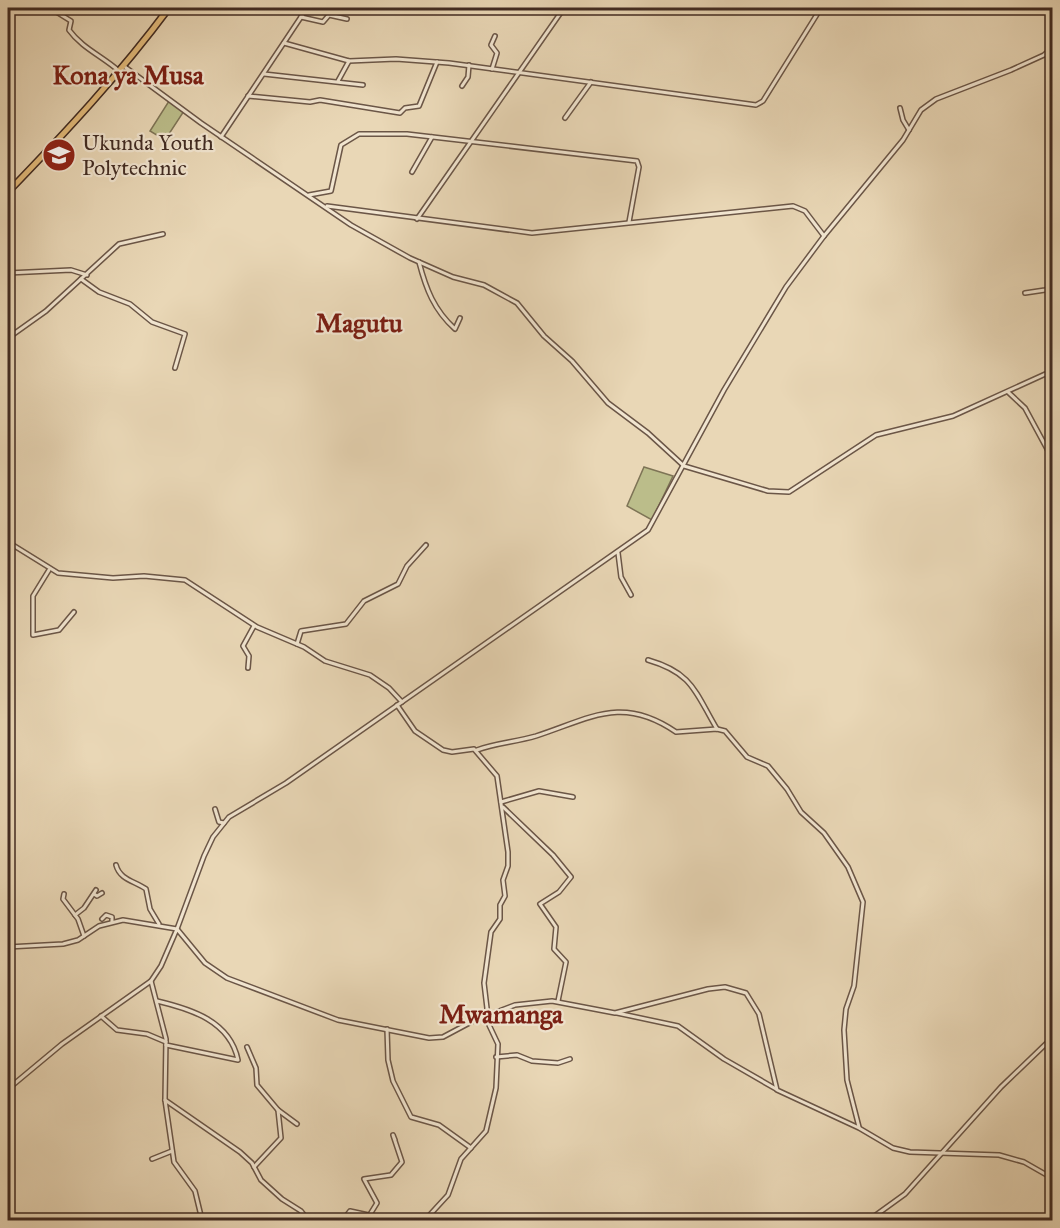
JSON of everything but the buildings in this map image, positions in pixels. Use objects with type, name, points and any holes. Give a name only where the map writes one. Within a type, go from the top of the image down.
[{"type":"highway","points":[[8,192],[81,118],[123,70],[169,8]]},
{"type":"street","points":[[50,8],[71,21],[69,30],[76,41],[123,70],[351,225],[419,262],[453,277],[484,285],[517,303],[544,336],[572,361],[608,403],[684,466],[768,491],[789,492],[876,435],[953,416],[1053,371]]},
{"type":"street","points":[[221,137],[307,8]]},
{"type":"street","points":[[417,219],[564,8]]},
{"type":"street","points":[[284,43],[349,61],[437,62],[760,105],[821,8]]},
{"type":"street","points":[[300,17],[323,22],[329,15],[347,20]]},
{"type":"street","points":[[492,69],[497,52],[491,45],[495,36]]},
{"type":"street","points":[[8,1089],[101,1016],[151,981],[161,966],[177,929],[204,856],[224,823],[618,553],[652,526],[735,371],[786,287],[909,130],[921,110],[936,99],[1011,70],[1044,55],[1053,48]]},
{"type":"street","points":[[338,81],[349,61]]},
{"type":"street","points":[[248,96],[310,102],[320,100],[400,113],[405,108],[419,106],[437,62]]},
{"type":"street","points":[[462,86],[468,77],[469,66]]},
{"type":"street","points":[[263,74],[363,85]]},
{"type":"street","points":[[565,118],[591,82]]},
{"type":"street","points":[[900,108],[909,130]]},
{"type":"street","points":[[309,195],[331,191],[341,145],[354,135],[393,133],[469,144],[636,161],[639,167],[630,222]]},
{"type":"street","points":[[412,172],[432,138]]},
{"type":"street","points":[[325,206],[521,233],[793,206],[805,211],[824,236]]},
{"type":"street","points":[[8,338],[46,311],[125,240],[163,234]]},
{"type":"street","points":[[419,262],[427,293],[446,321],[455,329],[460,318]]},
{"type":"street","points":[[8,273],[71,270],[87,275]]},
{"type":"street","points":[[81,279],[99,292],[130,304],[152,322],[184,334],[175,368]]},
{"type":"street","points":[[1025,293],[1045,290],[1053,286]]},
{"type":"street","points":[[1008,392],[1025,408],[1053,458]]},
{"type":"street","points":[[8,542],[49,570],[107,578],[153,576],[185,580],[254,626],[297,644],[325,661],[370,675],[389,688],[402,702]]},
{"type":"street","points":[[297,644],[301,631],[346,624],[364,602],[398,584],[407,566],[426,545]]},
{"type":"street","points":[[618,553],[621,577],[631,595]]},
{"type":"street","points":[[49,570],[33,596],[33,635],[59,630],[74,612]]},
{"type":"street","points":[[248,668],[249,656],[243,646],[254,626]]},
{"type":"street","points":[[648,660],[667,665],[691,682],[717,729]]},
{"type":"street","points":[[397,705],[415,731],[443,750],[477,750],[532,737],[602,713],[631,714],[660,720],[676,732],[717,729],[725,731],[747,757],[768,766],[787,789],[804,816],[821,829],[841,854],[862,898],[854,986],[845,1015],[844,1030],[848,1083],[859,1128]]},
{"type":"street","points":[[425,1221],[448,1195],[461,1159],[486,1131],[496,1088],[497,1038],[489,1025],[484,971],[491,932],[500,919],[500,905],[505,896],[503,876],[508,860],[496,773],[477,750]]},
{"type":"street","points":[[501,804],[539,791],[573,797]]},
{"type":"street","points":[[501,804],[553,855],[571,878],[559,892],[540,904],[556,927],[554,949],[566,962],[558,1001]]},
{"type":"street","points":[[215,809],[219,822],[224,823]]},
{"type":"street","points":[[116,865],[118,872],[126,879],[147,889],[150,909],[159,924]]},
{"type":"street","points":[[75,915],[84,908],[95,892],[97,896],[102,893]]},
{"type":"street","points":[[64,894],[63,899],[75,915],[84,936]]},
{"type":"street","points":[[102,919],[106,915],[112,916],[112,922]]},
{"type":"street","points":[[8,947],[63,944],[112,922],[123,920],[159,924],[177,929],[205,963],[226,978],[338,1020],[438,1039],[515,1005],[558,1001],[615,1012],[678,1026],[724,1059],[777,1090],[859,1128],[893,1148],[940,1154],[999,1155],[1024,1162],[1053,1178]]},
{"type":"street","points":[[151,981],[166,1043],[165,1100],[174,1162],[198,1198],[202,1221]]},
{"type":"street","points":[[615,1012],[708,989],[725,987],[746,993],[759,1014],[777,1090]]},
{"type":"street","points":[[101,1016],[117,1030],[147,1034],[166,1043],[238,1060],[236,1050],[224,1029],[195,1010],[157,1001]]},
{"type":"street","points":[[387,1029],[388,1060],[393,1082],[411,1117],[439,1125],[471,1148]]},
{"type":"street","points":[[869,1221],[905,1194],[1017,1071],[1053,1038]]},
{"type":"street","points":[[247,1047],[256,1068],[257,1085],[278,1110],[297,1124]]},
{"type":"street","points":[[496,1057],[517,1055],[532,1061],[558,1063],[570,1059]]},
{"type":"street","points":[[165,1100],[229,1143],[254,1167],[261,1180],[301,1211],[308,1221]]},
{"type":"street","points":[[254,1167],[281,1138],[278,1110]]},
{"type":"street","points":[[369,1215],[377,1203],[364,1179],[391,1175],[402,1162],[393,1135],[394,1140]]},
{"type":"street","points":[[152,1159],[172,1151]]},
{"type":"street","points":[[343,1221],[350,1211],[369,1215],[377,1221]]},
{"type":"green space","points":[[169,101],[184,111],[165,140],[150,131]]},
{"type":"green space","points":[[644,467],[673,476],[652,520],[627,506]]},
{"type":"place","name":"Ukunda Youth Polytechnic","points":[[59,155]]},
{"type":"district","name":"Kona ya Musa","points":[[128,75]]},
{"type":"district","name":"Magutu","points":[[359,323]]},
{"type":"district","name":"Mwamanga","points":[[501,1014]]}]
